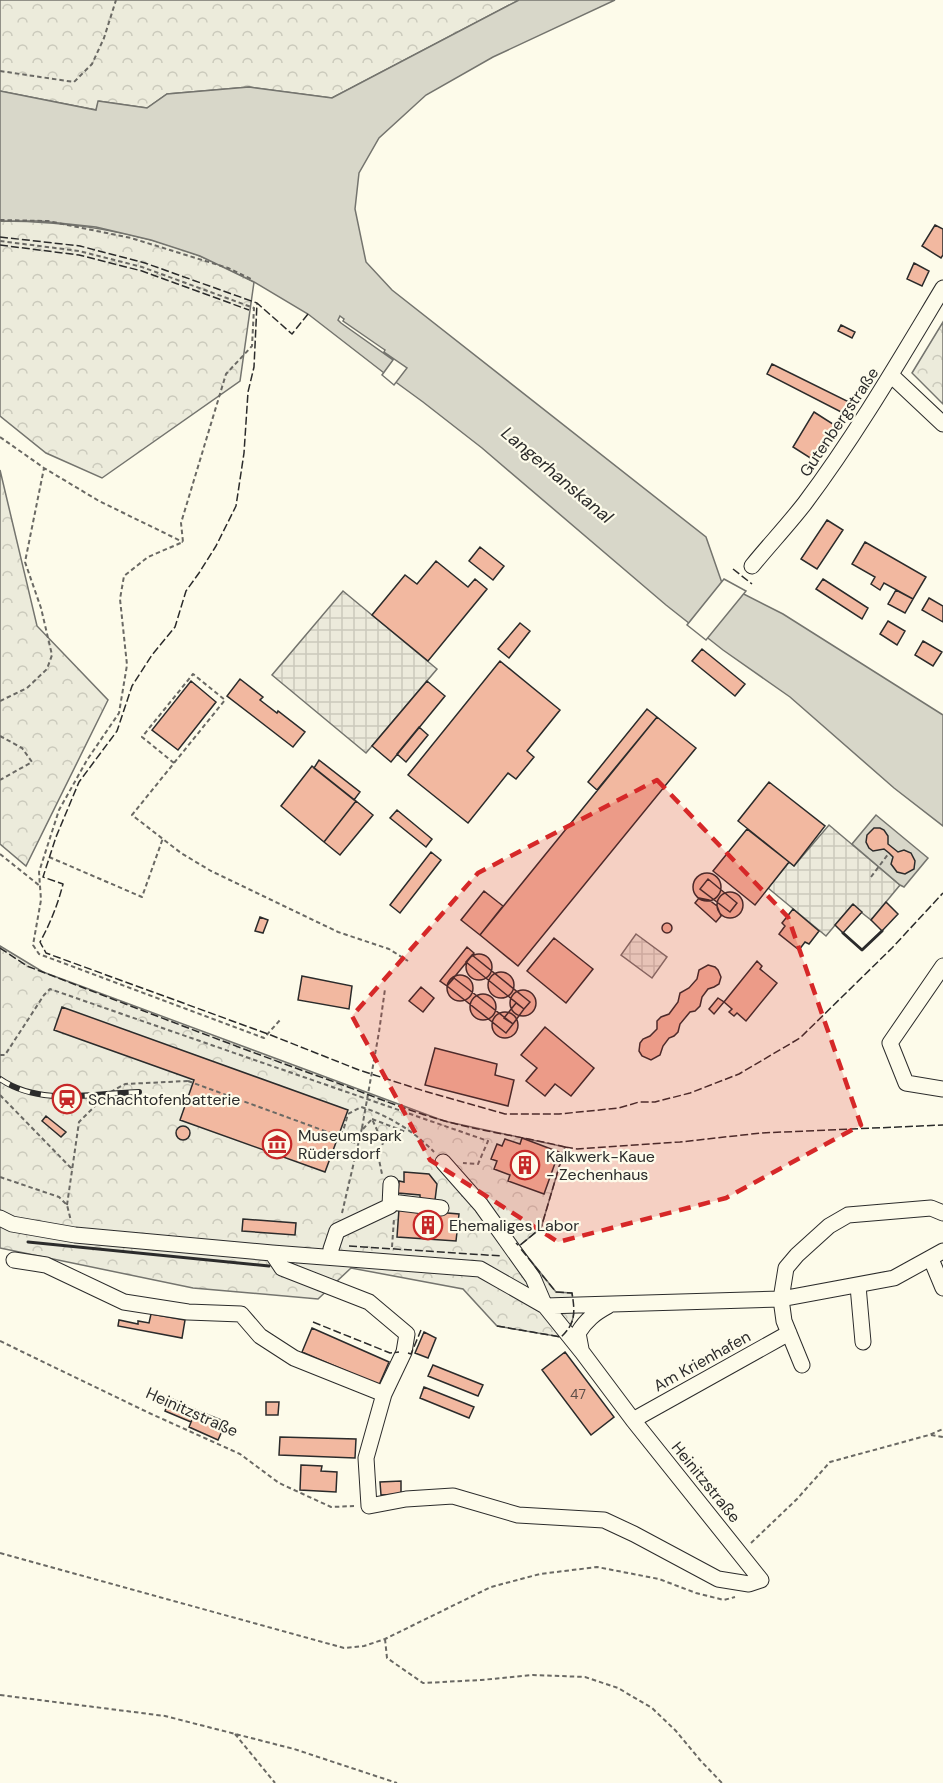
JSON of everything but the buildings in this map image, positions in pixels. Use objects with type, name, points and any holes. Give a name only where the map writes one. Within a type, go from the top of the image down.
[{"type":"street","name":"Gutenbergstraße","points":[[752,566],[803,506],[892,376],[943,288]]},
{"type":"street","points":[[892,376],[943,423]]},
{"type":"street","points":[[943,966],[890,1042],[906,1083],[943,1089]]},
{"type":"street","points":[[443,1162],[481,1205],[533,1278],[544,1306],[781,1299],[894,1278],[937,1255],[943,1288]]},
{"type":"street","points":[[390,1204],[391,1184]]},
{"type":"street","points":[[331,1257],[337,1231],[390,1204],[441,1209]]},
{"type":"street","points":[[802,1365],[784,1321],[781,1299],[786,1268],[797,1255],[829,1226],[848,1215],[931,1208],[943,1213]]},
{"type":"street","name":"Heinitzstraße","points":[[4,1224],[75,1235],[480,1269],[544,1306],[761,1580],[749,1584]]},
{"type":"street","points":[[272,1253],[282,1268],[369,1302],[407,1334],[404,1352],[384,1394],[366,1458],[369,1506],[406,1499],[453,1496],[518,1515],[604,1520],[718,1579],[749,1584]]},
{"type":"street","points":[[14,1260],[46,1265],[124,1302],[188,1312],[241,1314],[260,1336],[294,1358],[384,1394]]},
{"type":"street","points":[[858,1286],[863,1342]]},
{"type":"street","points":[[582,1352],[578,1333],[586,1321],[610,1305]]},
{"type":"street","name":"Am Krienhafen","points":[[633,1420],[789,1333]]},
{"type":"path","points":[[0,71],[74,82],[92,64],[104,38],[116,0]]},
{"type":"path","points":[[0,220],[48,221],[131,238],[228,268],[253,280]]},
{"type":"path","points":[[0,241],[79,251],[142,267],[254,308],[252,346],[225,374],[181,523],[183,542]]},
{"type":"path","points":[[0,437],[44,468],[99,501],[183,542]]},
{"type":"path","points":[[0,701],[27,688],[47,669],[52,655],[41,608],[25,562],[44,468]]},
{"type":"path","points":[[183,542],[148,557],[124,576],[120,599],[127,665],[119,713],[87,760],[59,810],[39,872],[41,900],[33,945],[39,954],[264,1038],[280,1020]]},
{"type":"path","points":[[174,763],[142,737],[194,675],[225,700],[132,815],[181,853],[211,871],[338,932],[389,949],[408,961]]},
{"type":"path","points":[[0,736],[22,748],[32,762],[0,780]]},
{"type":"path","points":[[49,857],[142,897],[162,838]]},
{"type":"path","points":[[0,854],[40,886]]},
{"type":"path","points":[[871,877],[889,854]]},
{"type":"path","points":[[0,1055],[5,1055],[50,989],[488,1142],[478,1164],[443,1162],[416,1136],[378,1112],[361,1107],[348,1114],[342,1138]]},
{"type":"path","points":[[337,1231],[362,1130],[385,989]]},
{"type":"path","points":[[75,1235],[67,1205],[79,1122],[107,1094],[125,1084],[188,1081],[358,1144]]},
{"type":"path","points":[[0,1095],[72,1169]]},
{"type":"path","points":[[362,1130],[372,1119]]},
{"type":"path","points":[[372,1119],[416,1136]]},
{"type":"path","points":[[372,1119],[383,1143],[378,1155],[381,1172],[391,1184]]},
{"type":"path","points":[[0,1177],[59,1197],[67,1205]]},
{"type":"path","points":[[390,1204],[394,1210],[392,1262]]},
{"type":"path","name":"Heinitzstraße","points":[[0,1341],[240,1454],[279,1483],[331,1507],[369,1506]]},
{"type":"path","points":[[740,1554],[797,1499],[830,1461],[929,1435],[943,1429]]},
{"type":"path","points":[[929,1435],[943,1437]]},
{"type":"path","points":[[0,1553],[344,1648],[364,1646],[385,1639],[491,1587],[540,1574],[597,1567],[659,1579],[696,1593],[724,1600],[745,1594],[749,1584]]},
{"type":"path","points":[[385,1639],[387,1658],[423,1683],[532,1675],[585,1677],[618,1688],[652,1708],[676,1731],[722,1783]]},
{"type":"path","points":[[0,1695],[165,1716],[294,1749],[397,1783]]},
{"type":"path","points":[[235,1734],[275,1783]]},
{"type":"highlighted area","points":[[657,780],[788,917],[861,1125],[726,1198],[558,1242],[430,1160],[352,1016],[478,873]]},
{"type":"green space","points":[[0,0],[519,0],[332,98],[249,87],[167,94],[147,108],[99,101],[96,110],[0,91]]},
{"type":"green space","points":[[0,221],[76,225],[127,234],[200,256],[254,282],[240,381],[102,478],[46,453],[0,416]]},
{"type":"green space","points":[[943,322],[943,404],[912,373]]},
{"type":"green space","points":[[0,470],[37,626],[108,700],[26,866],[0,844]]},
{"type":"green space","name":"Museumspark Rüdersdorf","points":[[0,946],[43,972],[444,1121],[565,1147],[541,1228],[519,1246],[556,1292],[572,1293],[574,1312],[572,1322],[566,1332],[561,1337],[497,1326],[463,1289],[351,1268],[318,1299],[193,1288],[0,1248]]},
{"type":"shaded area","points":[[343,591],[437,669],[366,753],[272,675]]},
{"type":"shaded area","points":[[829,825],[900,885],[871,920],[852,905],[826,936],[768,888],[789,862],[794,866]]},
{"type":"shaded area","points":[[636,934],[667,957],[652,978],[621,955]]},
{"type":"water","name":"Langerhanskanal","points":[[519,0],[615,0],[493,57],[426,95],[379,138],[359,173],[355,209],[366,262],[392,290],[706,537],[722,583],[783,614],[943,715],[943,826],[894,788],[790,697],[723,650],[666,605],[482,448],[308,314],[254,282],[200,256],[151,240],[96,227],[40,221],[0,221],[0,91],[96,110],[98,101],[147,108],[167,94],[249,87],[332,98]]},
{"type":"water","points":[[876,815],[928,858],[904,887],[852,844]]},
{"type":"pier","points":[[340,316],[344,319],[343,321],[407,368],[394,385],[382,375],[393,360],[341,323],[338,320]]},
{"type":"pier","points":[[724,579],[746,591],[706,640],[687,625]]},
{"type":"railway","points":[[0,1079],[16,1088],[50,1096],[139,1092]]},
{"type":"fence","points":[[0,237],[80,246],[145,263],[257,303]]},
{"type":"fence","points":[[0,245],[79,255],[142,271],[249,310]]},
{"type":"fence","points":[[308,314],[292,334],[257,303],[254,367],[248,392],[244,453],[236,506],[216,546],[186,591],[175,627],[152,655],[132,686],[117,731],[79,782],[56,837],[43,877],[63,884],[59,899],[40,942],[46,953],[268,1034],[359,1070],[424,1091],[505,1114],[559,1114],[619,1108],[639,1102],[655,1102],[690,1093],[739,1074],[800,1038],[892,948],[943,893]]},
{"type":"fence","points":[[733,569],[752,584]]},
{"type":"fence","points":[[0,948],[27,966],[401,1107],[460,1125],[565,1147],[541,1228],[519,1246],[516,1243]]},
{"type":"fence","points":[[565,1147],[577,1149],[680,1142],[761,1133],[943,1125]]},
{"type":"fence","points":[[349,1246],[502,1256]]},
{"type":"fence","points":[[497,1326],[561,1337],[572,1322],[574,1312],[572,1293],[556,1292],[520,1248]]},
{"type":"fence","points":[[313,1322],[390,1353],[399,1352]]},
{"type":"fence","points":[[408,1353],[411,1354],[421,1330]]},
{"type":"wall","points":[[843,933],[862,950],[882,931]]},
{"type":"wall","points":[[28,1242],[269,1266]]},
{"type":"place","name":"Schachtofenbatterie","points":[[67,1099]]},
{"type":"place","name":"Museumspark Rüdersdorf","points":[[277,1144]]},
{"type":"place","name":"Kalkwerk-Kaue - Zechenhaus","points":[[525,1165]]},
{"type":"place","name":"Ehemaliges Labor","points":[[428,1225]]}]
